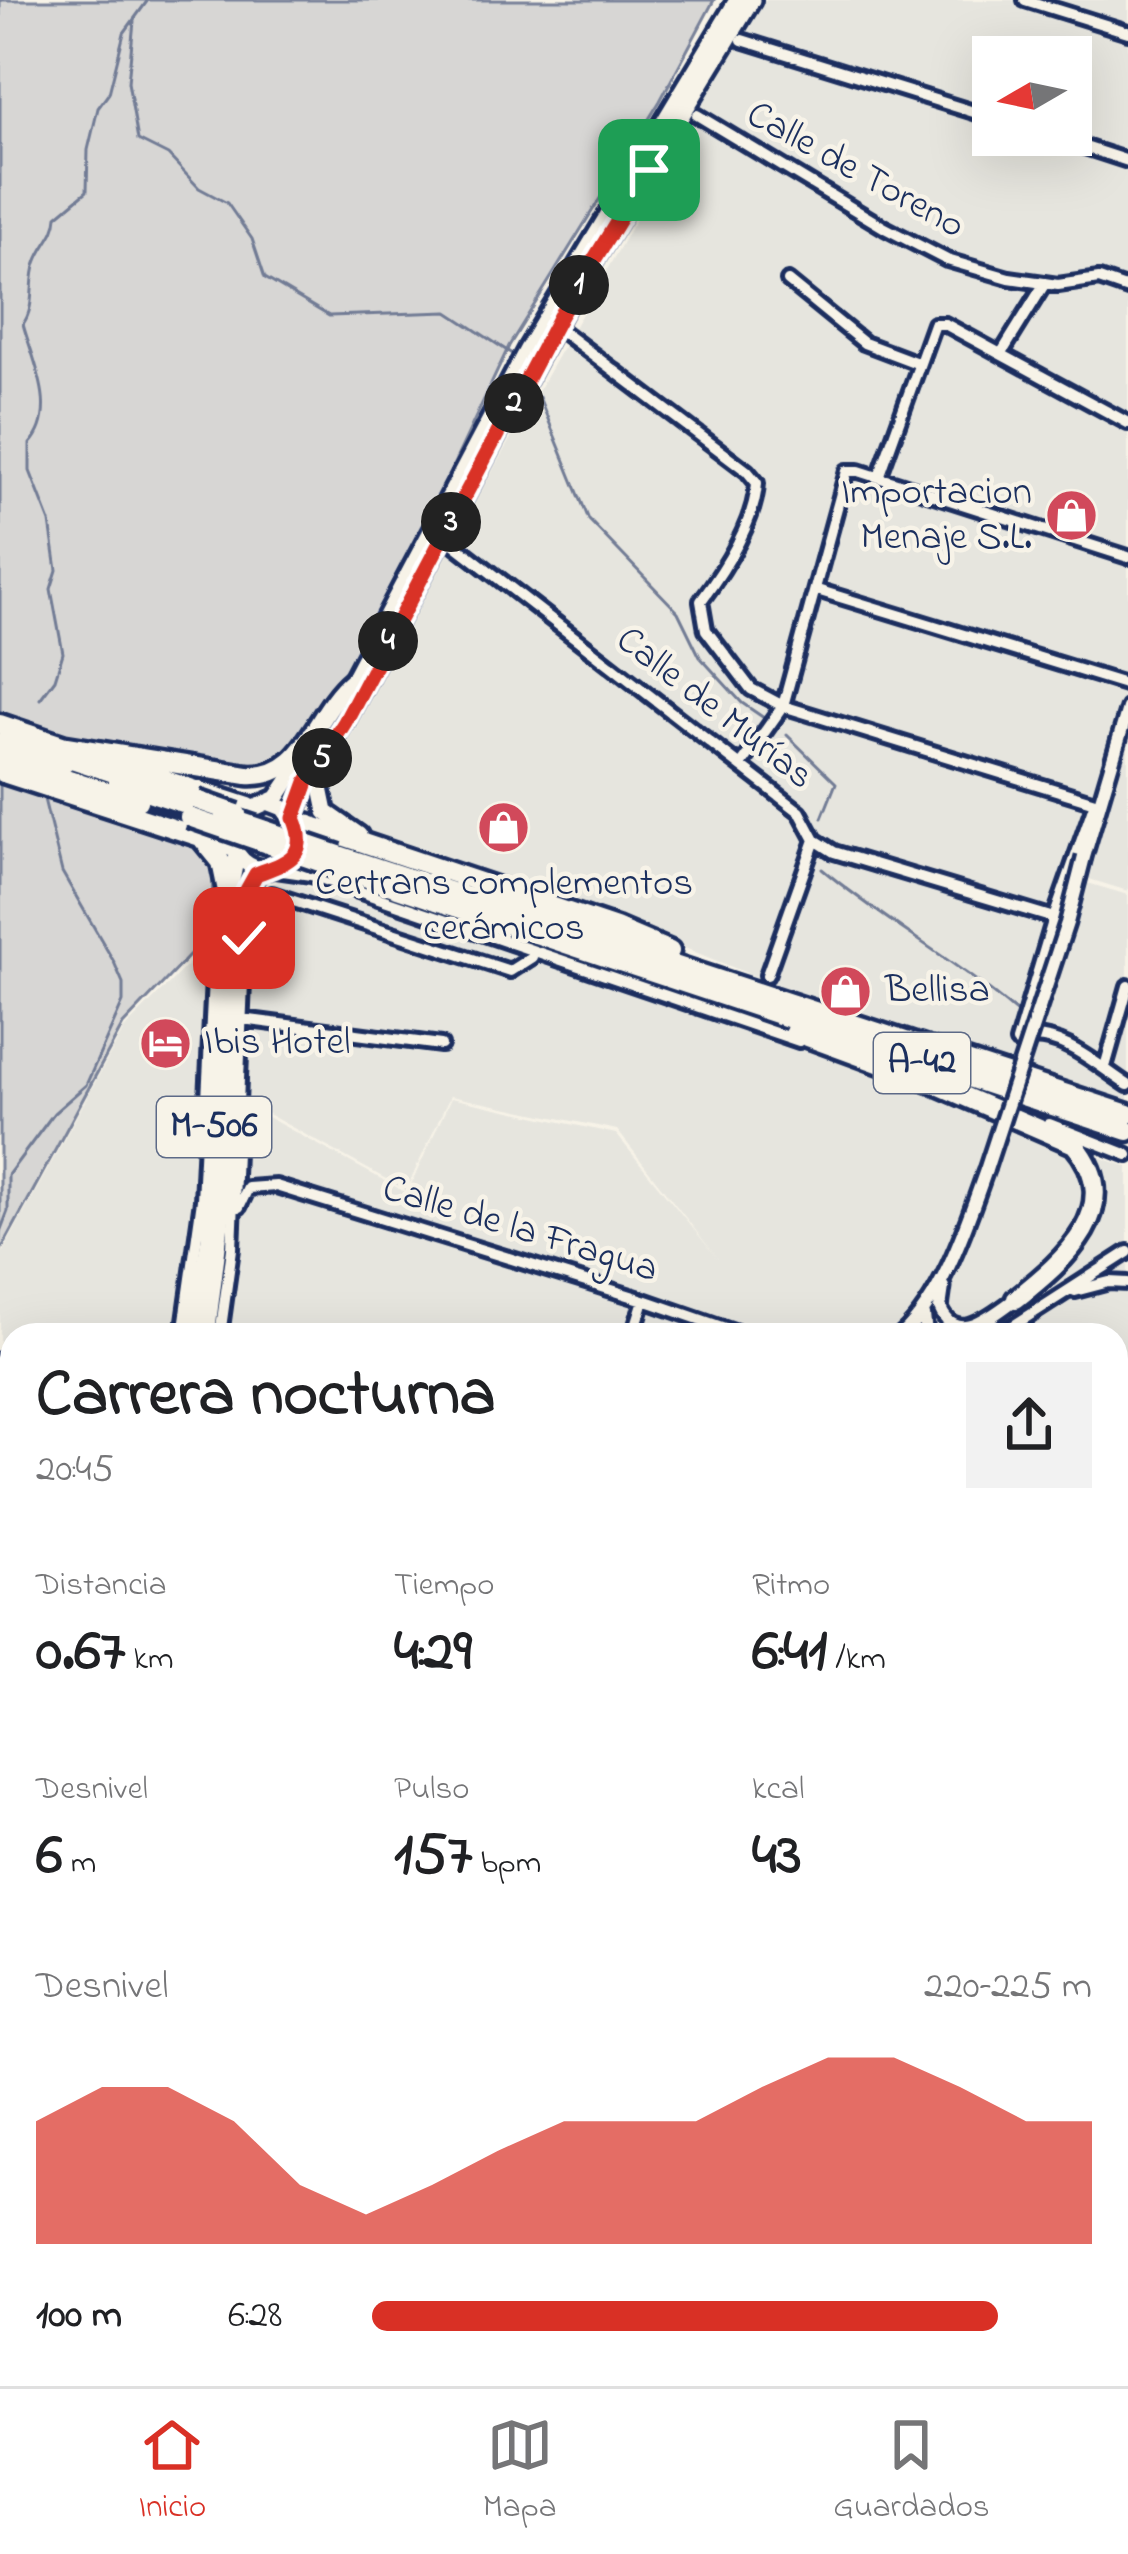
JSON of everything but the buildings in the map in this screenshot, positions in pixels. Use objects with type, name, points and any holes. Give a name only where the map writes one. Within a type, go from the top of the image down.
[{"type":"highway","points":[[61,745],[267,775],[291,763],[352,681]]},
{"type":"highway","points":[[0,724],[249,807]]},
{"type":"highway","name":"A-42","points":[[0,738],[1128,1131]]},
{"type":"highway","name":"A-42","points":[[0,757],[193,808]]},
{"type":"highway","points":[[4,776],[235,851]]},
{"type":"highway","points":[[294,819],[616,928],[725,989],[754,1015],[933,1083],[1074,1144],[1100,1177],[1105,1205],[1093,1234],[1016,1299]]},
{"type":"highway","points":[[203,840],[221,862],[227,891]]},
{"type":"highway","name":"A-42","points":[[337,856],[471,897],[725,989],[1128,1114]]},
{"type":"main road","points":[[270,803],[291,782],[352,681],[526,350],[737,0]]},
{"type":"main road","name":"M-506","points":[[208,1323],[225,1191],[244,891],[297,851],[299,830],[294,819],[307,782],[345,722],[561,314],[752,0]]},
{"type":"main road","points":[[345,722],[321,788],[326,812],[348,830],[399,856]]},
{"type":"main road","points":[[249,807],[270,803],[284,808],[294,819]]},
{"type":"main road","name":"M-506","points":[[195,1323],[210,1220],[227,891],[235,851],[234,825],[249,807]]},
{"type":"main road","points":[[235,851],[247,866],[267,870]]},
{"type":"street","points":[[1024,0],[1128,32]]},
{"type":"street","points":[[742,40],[972,111]]},
{"type":"street","name":"Calle de Toreno","points":[[697,115],[915,245],[976,270],[1073,285],[1099,279],[1128,289]]},
{"type":"street","points":[[1092,149],[1128,161]]},
{"type":"street","points":[[788,281],[864,343],[917,363]]},
{"type":"street","points":[[1001,354],[1046,283]]},
{"type":"street","points":[[879,477],[930,328],[939,323],[1128,423]]},
{"type":"street","points":[[563,332],[758,483],[751,510],[701,602],[706,630],[752,689],[783,706],[1095,802]]},
{"type":"street","points":[[742,764],[783,706],[847,471],[879,477],[1128,557]]},
{"type":"street","name":"Calle de Murías","points":[[454,544],[800,812],[815,841],[767,975]]},
{"type":"street","points":[[818,590],[1128,685]]},
{"type":"street","points":[[915,1323],[924,1315],[964,1230],[986,1171],[1066,923],[1128,708]]},
{"type":"street","points":[[1106,779],[1054,917],[1017,1042],[1040,1035],[1105,1067],[1128,1084]]},
{"type":"street","points":[[815,841],[834,852],[1054,917]]},
{"type":"street","points":[[267,870],[311,875],[863,1060]]},
{"type":"street","points":[[222,1323],[232,1249],[242,1019],[240,937],[254,906],[272,894],[509,971],[532,957]]},
{"type":"street","points":[[185,1323],[202,1200],[213,979]]},
{"type":"street","points":[[1105,1067],[1128,986]]},
{"type":"street","points":[[242,1019],[441,1045]]},
{"type":"street","points":[[933,1083],[1128,1155]]},
{"type":"street","name":"Calle de la Fragua","points":[[232,1249],[240,1199],[248,1188],[259,1184],[276,1186],[710,1323]]},
{"type":"street","points":[[948,1323],[939,1297],[964,1230]]},
{"type":"street","points":[[1018,1323],[1128,1252]]},
{"type":"street","points":[[1050,1303],[1086,1286],[1128,1283]]},
{"type":"street","points":[[976,1323],[1016,1299]]},
{"type":"street","points":[[987,1323],[1016,1299]]},
{"type":"street","points":[[637,1323],[644,1300]]},
{"type":"street","points":[[924,1315],[925,1323]]},
{"type":"shaded area","points":[[0,0],[714,0],[660,101],[509,346],[400,579],[349,671],[282,760],[257,770],[109,749],[0,717]]},
{"type":"shaded area","points":[[761,0],[1128,0],[1128,891],[1073,874],[1013,1065],[858,1018],[579,905],[333,823],[318,776]]},
{"type":"shaded area","points":[[0,777],[192,845],[213,861],[212,932],[123,1025],[0,1252]]},
{"type":"shaded area","points":[[283,879],[828,1048],[856,1065],[976,1114],[1128,1167],[1128,1323],[214,1323],[227,1252],[234,1099],[407,1193],[451,1098],[616,1134],[718,1259],[617,1130],[450,1096],[406,1190],[235,1096],[242,921],[255,891]]},
{"type":"shaded area","points":[[1084,882],[1128,895],[1128,1102],[1025,1068]]},
{"type":"shaded area","points":[[215,937],[206,1009],[197,1195],[178,1323],[0,1323],[0,1257],[124,1029]]},
{"type":"waterway","points":[[40,699],[55,679],[63,653],[51,589],[57,570],[50,522],[30,471],[30,444],[39,431],[43,401],[23,324],[30,310],[36,263],[57,216],[87,191],[88,150],[98,108],[109,93],[124,33],[148,0]]},
{"type":"waterway","points":[[134,21],[128,82],[138,140],[168,155],[199,188],[227,203],[252,239],[265,278],[329,316],[448,312],[512,354]]},
{"type":"waterway","points":[[539,397],[589,520],[678,612],[700,657],[742,703],[764,718]]},
{"type":"waterway","points":[[787,735],[836,783],[822,818]]},
{"type":"waterway","points":[[0,1232],[8,1211],[8,1175],[54,1113],[86,1085],[123,1002],[123,983],[114,962],[62,872],[44,799]]},
{"type":"waterway","points":[[822,869],[1017,1013]]},
{"type":"place","name":"Importacion Menaje S.L.","points":[[1071,515]]},
{"type":"place","name":"Certrans complementos cerámicos","points":[[504,827]]},
{"type":"place","name":"Bellisa","points":[[846,991]]},
{"type":"place","name":"Ibis Hotel","points":[[165,1043]]},
{"type":"route","points":[[244,938],[237,935],[244,891],[256,874],[282,866],[297,851],[299,830],[294,818],[307,782],[345,722],[561,314],[649,170]]}]
